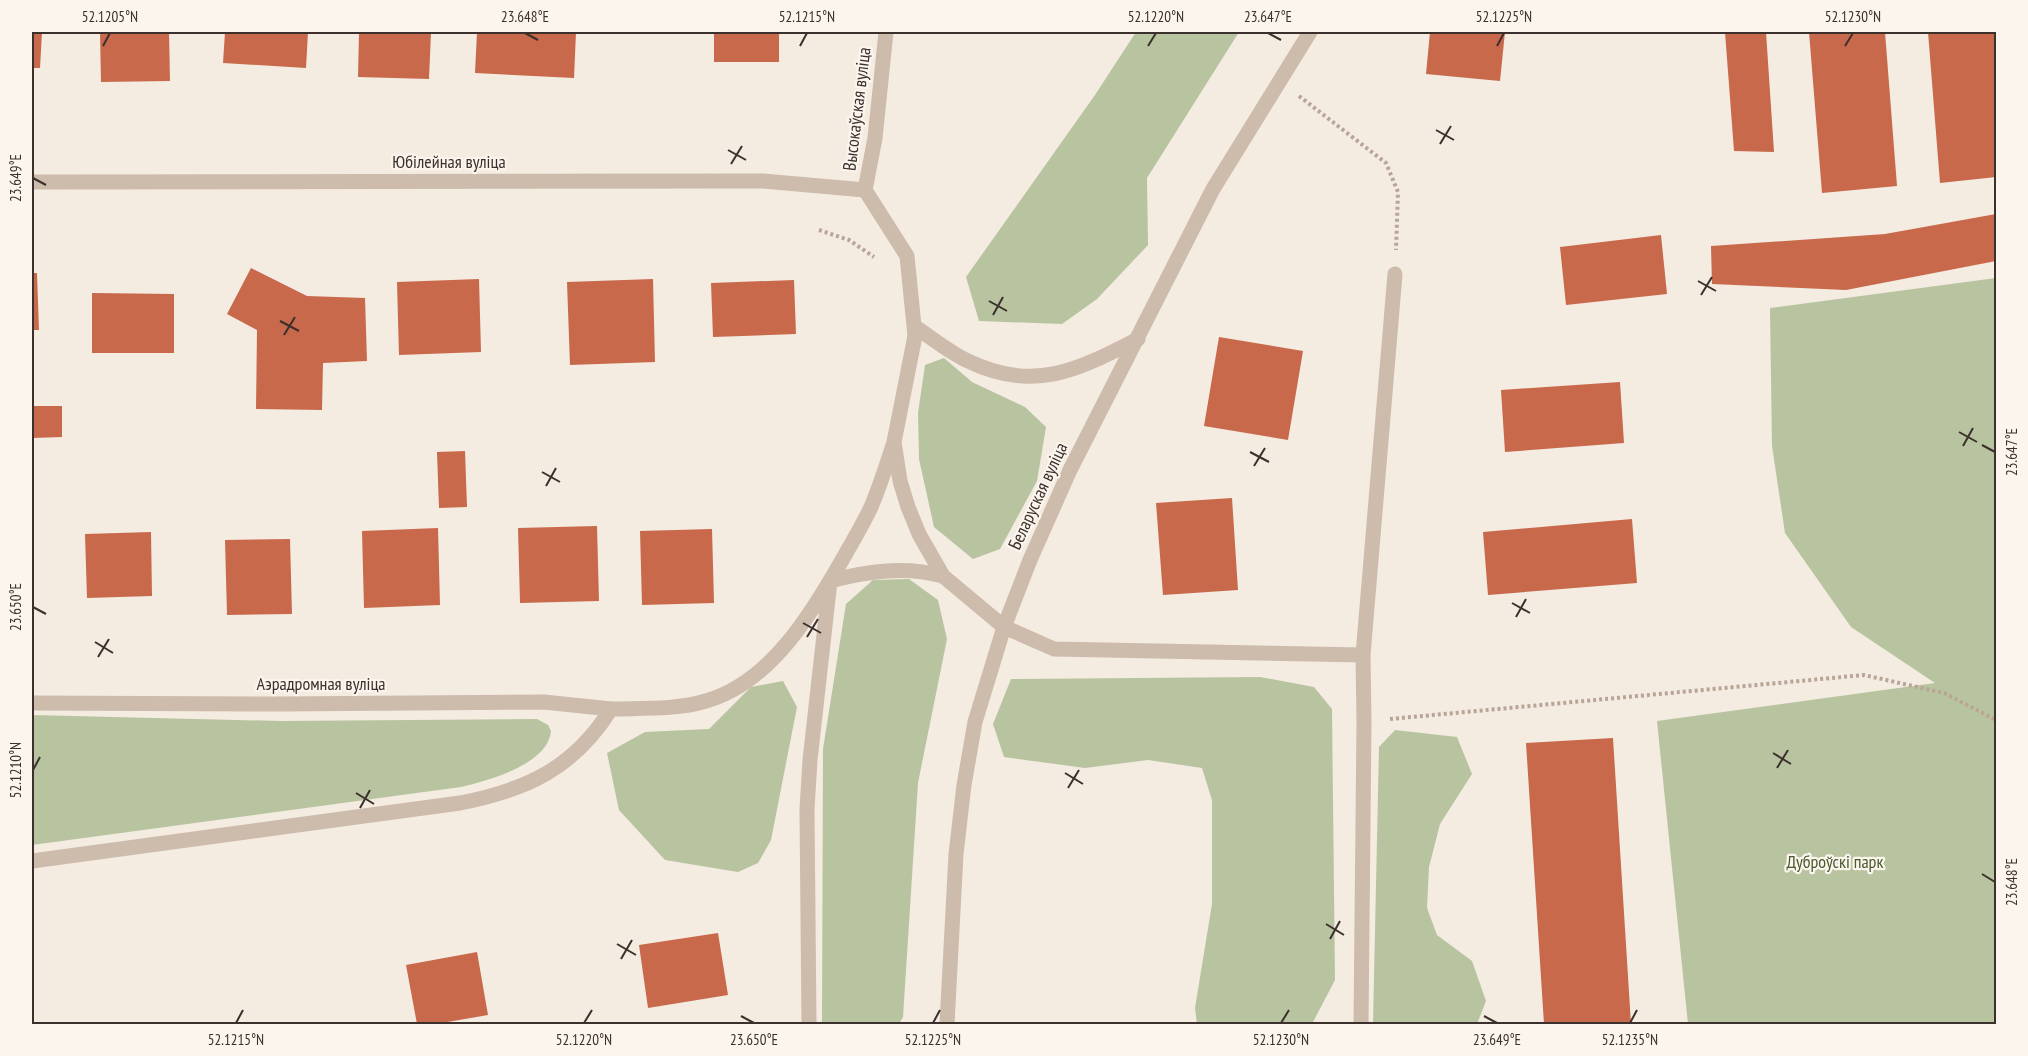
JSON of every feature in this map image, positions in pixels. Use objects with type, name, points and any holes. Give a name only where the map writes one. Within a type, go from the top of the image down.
[{"type":"street","name":"Высокаўская вуліца","points":[[866,190],[875,138],[886,32]]},
{"type":"street","name":"Беларуская вуліца","points":[[946,1024],[956,854],[964,785],[975,722],[1004,627],[1030,560],[1070,470],[1213,189],[1310,32]]},
{"type":"street","name":"Юбілейная вуліца","points":[[32,182],[763,181],[866,190]]},
{"type":"street","points":[[866,190],[907,256],[915,336],[894,442],[900,481],[908,507],[919,534],[943,576],[1004,627],[1054,648],[1363,655]]},
{"type":"street","points":[[1361,1024],[1365,722],[1363,655],[1395,274]]},
{"type":"street","points":[[914,326],[967,361],[999,373],[1028,378],[1064,373],[1099,359],[1138,339]]},
{"type":"street","name":"Аэрадромная вуліца","points":[[32,703],[544,702],[611,709],[682,706],[707,701],[730,691],[754,675],[796,632],[830,581],[870,508],[894,442]]},
{"type":"street","points":[[809,1024],[807,809],[810,760],[830,581],[852,575],[901,570],[923,571],[943,576]]},
{"type":"street","points":[[32,861],[492,797],[520,788],[545,776],[566,762],[600,727],[611,709]]},
{"type":"path","points":[[1279,81],[1353,135],[1386,163],[1398,192],[1395,274]]},
{"type":"path","points":[[819,230],[849,240],[874,257],[882,266]]},
{"type":"path","points":[[1365,722],[1863,675],[1944,693],[1996,720]]},
{"type":"green space","points":[[1136,32],[1239,32],[1147,178],[1148,245],[1097,299],[1062,324],[979,321],[966,277],[1095,95]]},
{"type":"green space","name":"Дуброўскі парк","points":[[1996,278],[1996,1024],[1688,1024],[1657,721],[1935,683],[1851,627],[1785,533],[1772,446],[1770,308]]},
{"type":"green space","points":[[944,358],[972,382],[1025,407],[1046,427],[1037,481],[1000,549],[973,559],[934,527],[919,459],[918,413],[925,365]]},
{"type":"green space","points":[[909,579],[938,600],[947,639],[918,783],[903,1017],[899,1024],[822,1024],[823,749],[846,604],[873,580]]},
{"type":"green space","points":[[1260,677],[1314,687],[1332,709],[1335,980],[1312,1024],[1197,1024],[1195,1008],[1212,904],[1212,800],[1202,768],[1148,760],[1085,768],[1004,757],[993,724],[1011,679]]},
{"type":"green space","points":[[783,681],[797,707],[771,840],[758,863],[738,872],[665,860],[619,810],[607,753],[645,732],[709,729],[751,687]]},
{"type":"green space","points":[[32,715],[281,721],[537,719],[548,725],[551,731],[547,743],[528,762],[501,775],[461,787],[32,845]]},
{"type":"green space","points":[[1395,730],[1457,737],[1472,774],[1440,824],[1429,867],[1427,908],[1437,935],[1472,961],[1486,1001],[1477,1024],[1373,1024],[1379,747]]},
{"type":"building","points":[[32,32],[42,32],[40,68],[32,68]]},
{"type":"building","points":[[100,32],[169,32],[170,81],[101,82]]},
{"type":"building","points":[[225,32],[308,32],[306,68],[223,63]]},
{"type":"building","points":[[359,32],[431,32],[429,79],[358,77]]},
{"type":"building","points":[[477,32],[576,32],[574,78],[475,73]]},
{"type":"building","points":[[714,32],[779,32],[779,62],[714,62]]},
{"type":"building","points":[[1430,32],[1505,32],[1500,81],[1426,74]]},
{"type":"building","points":[[1725,32],[1766,32],[1774,152],[1734,151]]},
{"type":"building","points":[[1809,32],[1885,32],[1897,186],[1822,193]]},
{"type":"building","points":[[1928,32],[1996,32],[1996,177],[1940,183]]},
{"type":"building","points":[[1996,214],[1996,261],[1846,290],[1712,284],[1711,246],[1885,234]]},
{"type":"building","points":[[1661,235],[1667,294],[1566,305],[1560,247]]},
{"type":"building","points":[[251,268],[307,296],[365,298],[367,361],[323,363],[322,410],[256,409],[257,330],[227,314]]},
{"type":"building","points":[[32,273],[37,273],[39,330],[32,330]]},
{"type":"building","points":[[479,279],[481,352],[399,355],[397,282]]},
{"type":"building","points":[[653,279],[655,362],[570,365],[567,282]]},
{"type":"building","points":[[794,280],[796,334],[713,337],[711,283]]},
{"type":"building","points":[[92,293],[174,294],[174,353],[92,353]]},
{"type":"building","points":[[1219,337],[1303,351],[1288,440],[1204,426]]},
{"type":"building","points":[[1620,382],[1624,443],[1505,452],[1501,390]]},
{"type":"building","points":[[32,406],[62,406],[62,437],[32,438]]},
{"type":"building","points":[[465,451],[467,507],[439,508],[437,452]]},
{"type":"building","points":[[1232,498],[1238,590],[1163,595],[1156,503]]},
{"type":"building","points":[[1632,519],[1637,583],[1488,595],[1483,532]]},
{"type":"building","points":[[597,526],[599,601],[520,603],[518,528]]},
{"type":"building","points":[[438,528],[440,605],[364,608],[362,531]]},
{"type":"building","points":[[712,529],[714,603],[642,605],[640,531]]},
{"type":"building","points":[[151,532],[152,596],[87,598],[85,534]]},
{"type":"building","points":[[290,539],[292,614],[227,615],[225,540]]},
{"type":"building","points":[[1613,738],[1631,1024],[1544,1024],[1526,743]]},
{"type":"building","points":[[718,933],[728,995],[648,1008],[639,945]]},
{"type":"building","points":[[477,952],[488,1015],[436,1024],[417,1024],[406,965]]}]
